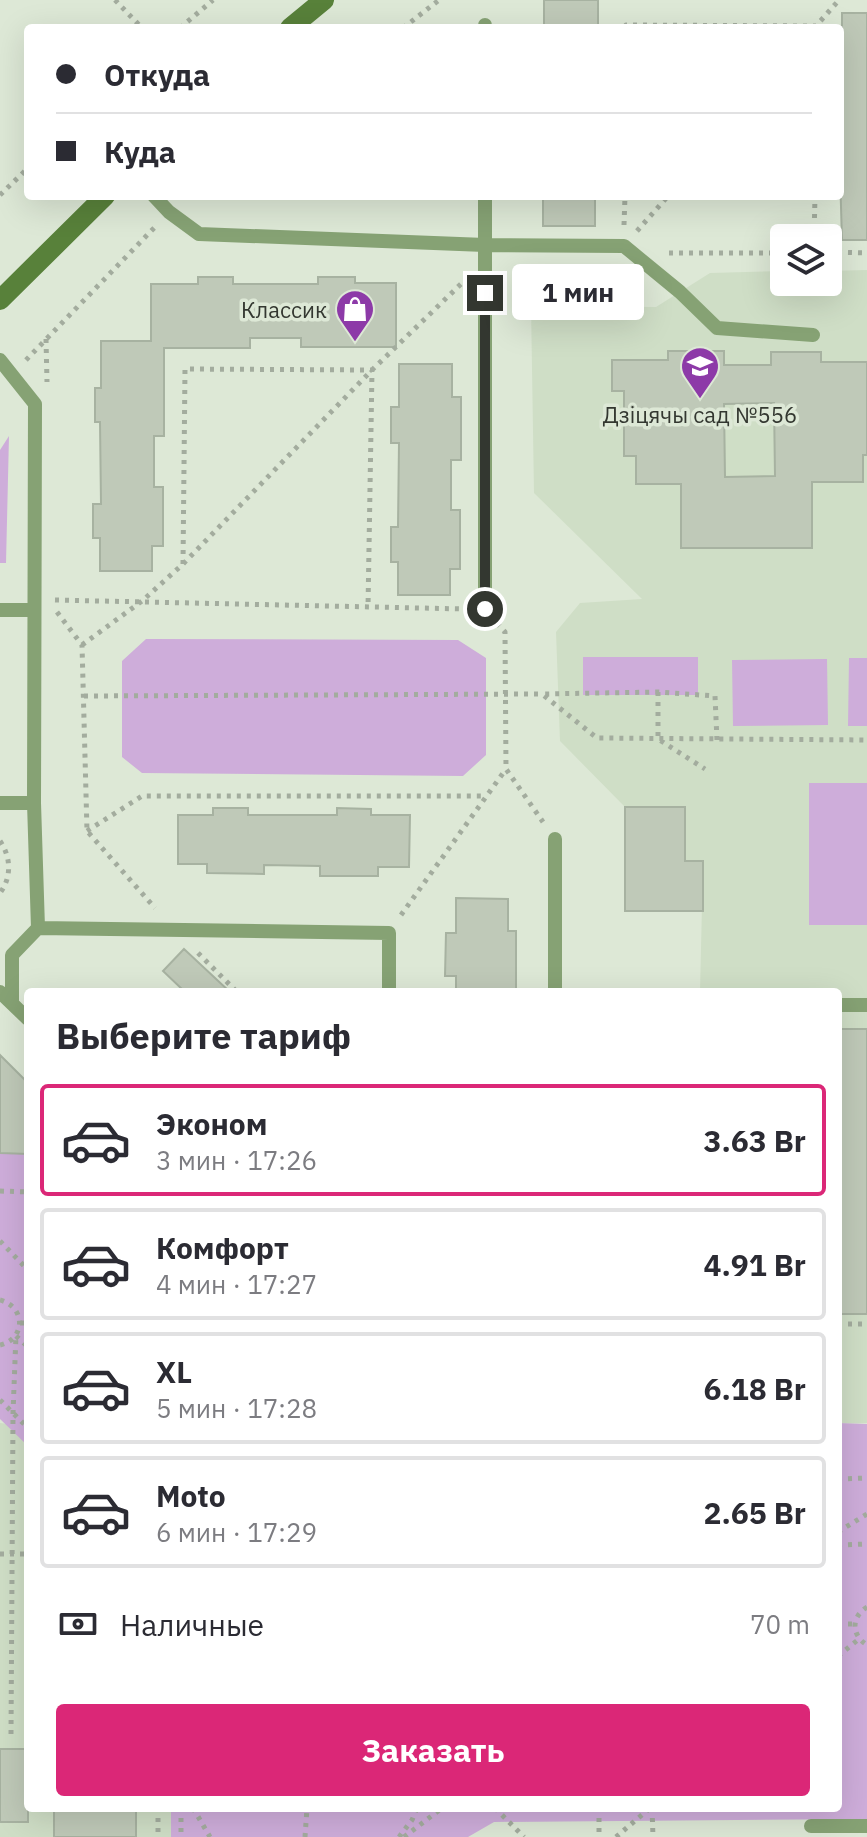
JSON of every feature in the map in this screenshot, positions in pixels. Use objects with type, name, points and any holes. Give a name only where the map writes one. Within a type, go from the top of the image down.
[{"type":"main road","points":[[295,24],[324,0]]},
{"type":"main road","points":[[0,300],[101,200]]},
{"type":"lane","points":[[158,200],[199,234],[628,250],[680,292],[717,328],[813,335]]},
{"type":"lane","points":[[485,200],[485,609]]},
{"type":"lane","points":[[0,360],[35,404],[34,803],[38,928],[12,955],[12,1003]]},
{"type":"lane","points":[[0,610],[34,610]]},
{"type":"lane","points":[[0,803],[34,803]]},
{"type":"lane","points":[[555,839],[555,988]]},
{"type":"lane","points":[[38,928],[389,933],[389,988]]},
{"type":"lane","points":[[0,992],[24,1015]]},
{"type":"lane","points":[[842,1005],[867,1005]]},
{"type":"lane","points":[[811,1826],[867,1826]]},
{"type":"path","points":[[115,0],[138,24]]},
{"type":"path","points":[[185,24],[213,0]]},
{"type":"path","points":[[408,24],[439,0]]},
{"type":"path","points":[[818,24],[839,0]]},
{"type":"path","points":[[0,195],[24,172]]},
{"type":"path","points":[[628,250],[665,200]]},
{"type":"path","points":[[814,224],[815,200]]},
{"type":"path","points":[[12,375],[169,212]]},
{"type":"path","points":[[628,250],[770,253]]},
{"type":"path","points":[[842,252],[867,253]]},
{"type":"path","points":[[82,645],[142,601],[183,564],[372,370],[485,262]]},
{"type":"path","points":[[46,339],[47,385]]},
{"type":"path","points":[[183,564],[185,369],[372,370]]},
{"type":"path","points":[[368,608],[372,370]]},
{"type":"path","points":[[233,988],[173,929],[87,831],[82,645],[48,600],[485,609],[505,632],[506,769],[389,933]]},
{"type":"path","points":[[84,696],[658,692],[715,696],[717,740]]},
{"type":"path","points":[[658,692],[658,739]]},
{"type":"path","points":[[542,694],[597,738],[867,740]]},
{"type":"path","points":[[658,739],[705,769]]},
{"type":"path","points":[[506,769],[555,839]]},
{"type":"path","points":[[87,831],[142,796],[486,796]]},
{"type":"path","points":[[0,841],[9,861],[9,874],[0,893]]},
{"type":"path","points":[[0,1191],[24,1192]]},
{"type":"path","points":[[0,1241],[24,1266]]},
{"type":"path","points":[[0,1300],[9,1302],[15,1308],[20,1323],[16,1335],[13,1413],[11,1734]]},
{"type":"path","points":[[842,1324],[867,1324]]},
{"type":"path","points":[[0,1345],[9,1343],[16,1335]]},
{"type":"path","points":[[16,1335],[24,1343]]},
{"type":"path","points":[[0,1400],[24,1424]]},
{"type":"path","points":[[842,1479],[867,1478]]},
{"type":"path","points":[[842,1530],[867,1514]]},
{"type":"path","points":[[842,1545],[867,1544]]},
{"type":"path","points":[[0,1554],[24,1554]]},
{"type":"path","points":[[867,1607],[856,1617],[854,1624],[859,1639],[867,1645]]},
{"type":"path","points":[[842,1624],[854,1624]]},
{"type":"path","points":[[842,1653],[859,1639]]},
{"type":"path","points":[[158,1812],[158,1837]]},
{"type":"path","points":[[181,1812],[181,1837]]},
{"type":"path","points":[[195,1812],[210,1837]]},
{"type":"path","points":[[305,1837],[307,1812]]},
{"type":"path","points":[[401,1837],[415,1812]]},
{"type":"path","points":[[401,1837],[436,1812]]},
{"type":"path","points":[[499,1812],[524,1837]]},
{"type":"path","points":[[599,1812],[599,1837]]},
{"type":"path","points":[[616,1837],[646,1812]]},
{"type":"path","points":[[651,1812],[653,1837]]},
{"type":"shaded area","points":[[867,270],[867,1423],[842,1423],[842,988],[700,988],[703,862],[685,861],[685,807],[625,807],[560,741],[556,632],[580,603],[642,599],[534,493],[531,306],[656,307],[710,273],[770,271],[770,296],[842,296],[842,271]]},
{"type":"shaded area","points":[[9,436],[6,563],[0,563],[0,450]]},
{"type":"shaded area","points":[[146,639],[458,640],[486,658],[486,755],[463,776],[142,773],[122,757],[122,661]]},
{"type":"shaded area","points":[[583,657],[698,657],[698,695],[583,695]]},
{"type":"shaded area","points":[[849,658],[867,658],[867,726],[848,726]]},
{"type":"shaded area","points":[[827,659],[828,725],[733,726],[732,660]]},
{"type":"shaded area","points":[[809,783],[867,783],[867,925],[809,925]]},
{"type":"shaded area","points":[[0,1153],[24,1154],[24,1442],[0,1419]]},
{"type":"shaded area","points":[[0,1423],[8,1424],[24,1441],[24,1812],[171,1812],[171,1837],[0,1837]]},
{"type":"shaded area","points":[[842,1423],[867,1424],[867,1819],[494,1822],[468,1837],[171,1837],[171,1812],[842,1812]]},
{"type":"building","points":[[544,0],[598,0],[598,24],[544,24]]},
{"type":"building","points":[[842,13],[867,13],[867,240],[842,240]]},
{"type":"building","points":[[543,200],[595,200],[595,226],[543,226]]},
{"type":"building","points":[[198,277],[233,277],[233,284],[318,284],[318,277],[355,277],[355,283],[396,283],[396,347],[301,347],[301,338],[250,338],[250,348],[164,348],[164,436],[154,436],[154,487],[163,487],[163,546],[152,546],[152,571],[100,571],[100,538],[93,538],[93,504],[101,504],[100,422],[95,422],[95,388],[101,388],[101,341],[151,341],[151,284],[198,284]]},
{"type":"building","points":[[668,351],[724,351],[724,365],[771,365],[771,352],[821,352],[821,362],[867,362],[867,455],[863,455],[863,482],[812,482],[812,548],[681,548],[681,484],[636,484],[636,456],[624,456],[624,391],[612,391],[612,360],[668,360]],"holes":[[[774,403],[775,476],[725,477],[724,404]]]},
{"type":"building","points":[[399,364],[452,364],[452,397],[461,397],[461,460],[451,460],[451,510],[460,510],[460,569],[450,569],[450,595],[398,595],[398,562],[391,562],[391,527],[398,527],[399,443],[391,443],[391,407],[399,407]]},
{"type":"building","points":[[625,807],[685,807],[685,861],[703,861],[703,911],[625,911]]},
{"type":"building","points":[[213,808],[248,808],[248,815],[337,815],[337,808],[371,809],[371,815],[410,815],[409,867],[378,867],[378,876],[320,876],[320,866],[264,865],[264,874],[207,873],[207,864],[178,864],[178,815],[213,815]]},
{"type":"building","points":[[456,898],[508,899],[508,931],[516,931],[516,988],[456,988],[456,976],[445,976],[446,933],[456,933]]},
{"type":"building","points":[[184,949],[226,988],[181,988],[163,971]]},
{"type":"building","points":[[842,1029],[867,1029],[867,1314],[842,1314]]},
{"type":"building","points":[[0,1055],[24,1079],[24,1154],[0,1153]]},
{"type":"building","points":[[0,1749],[24,1749],[24,1812],[28,1812],[28,1822],[0,1822]]},
{"type":"building","points":[[54,1812],[136,1812],[136,1837],[54,1837]]},
{"type":"place","name":"Классик","points":[[355,343]]},
{"type":"place","name":"Дзіцячы сад №556","points":[[700,400]]},
{"type":"route","points":[[485,293],[485,609]]}]
